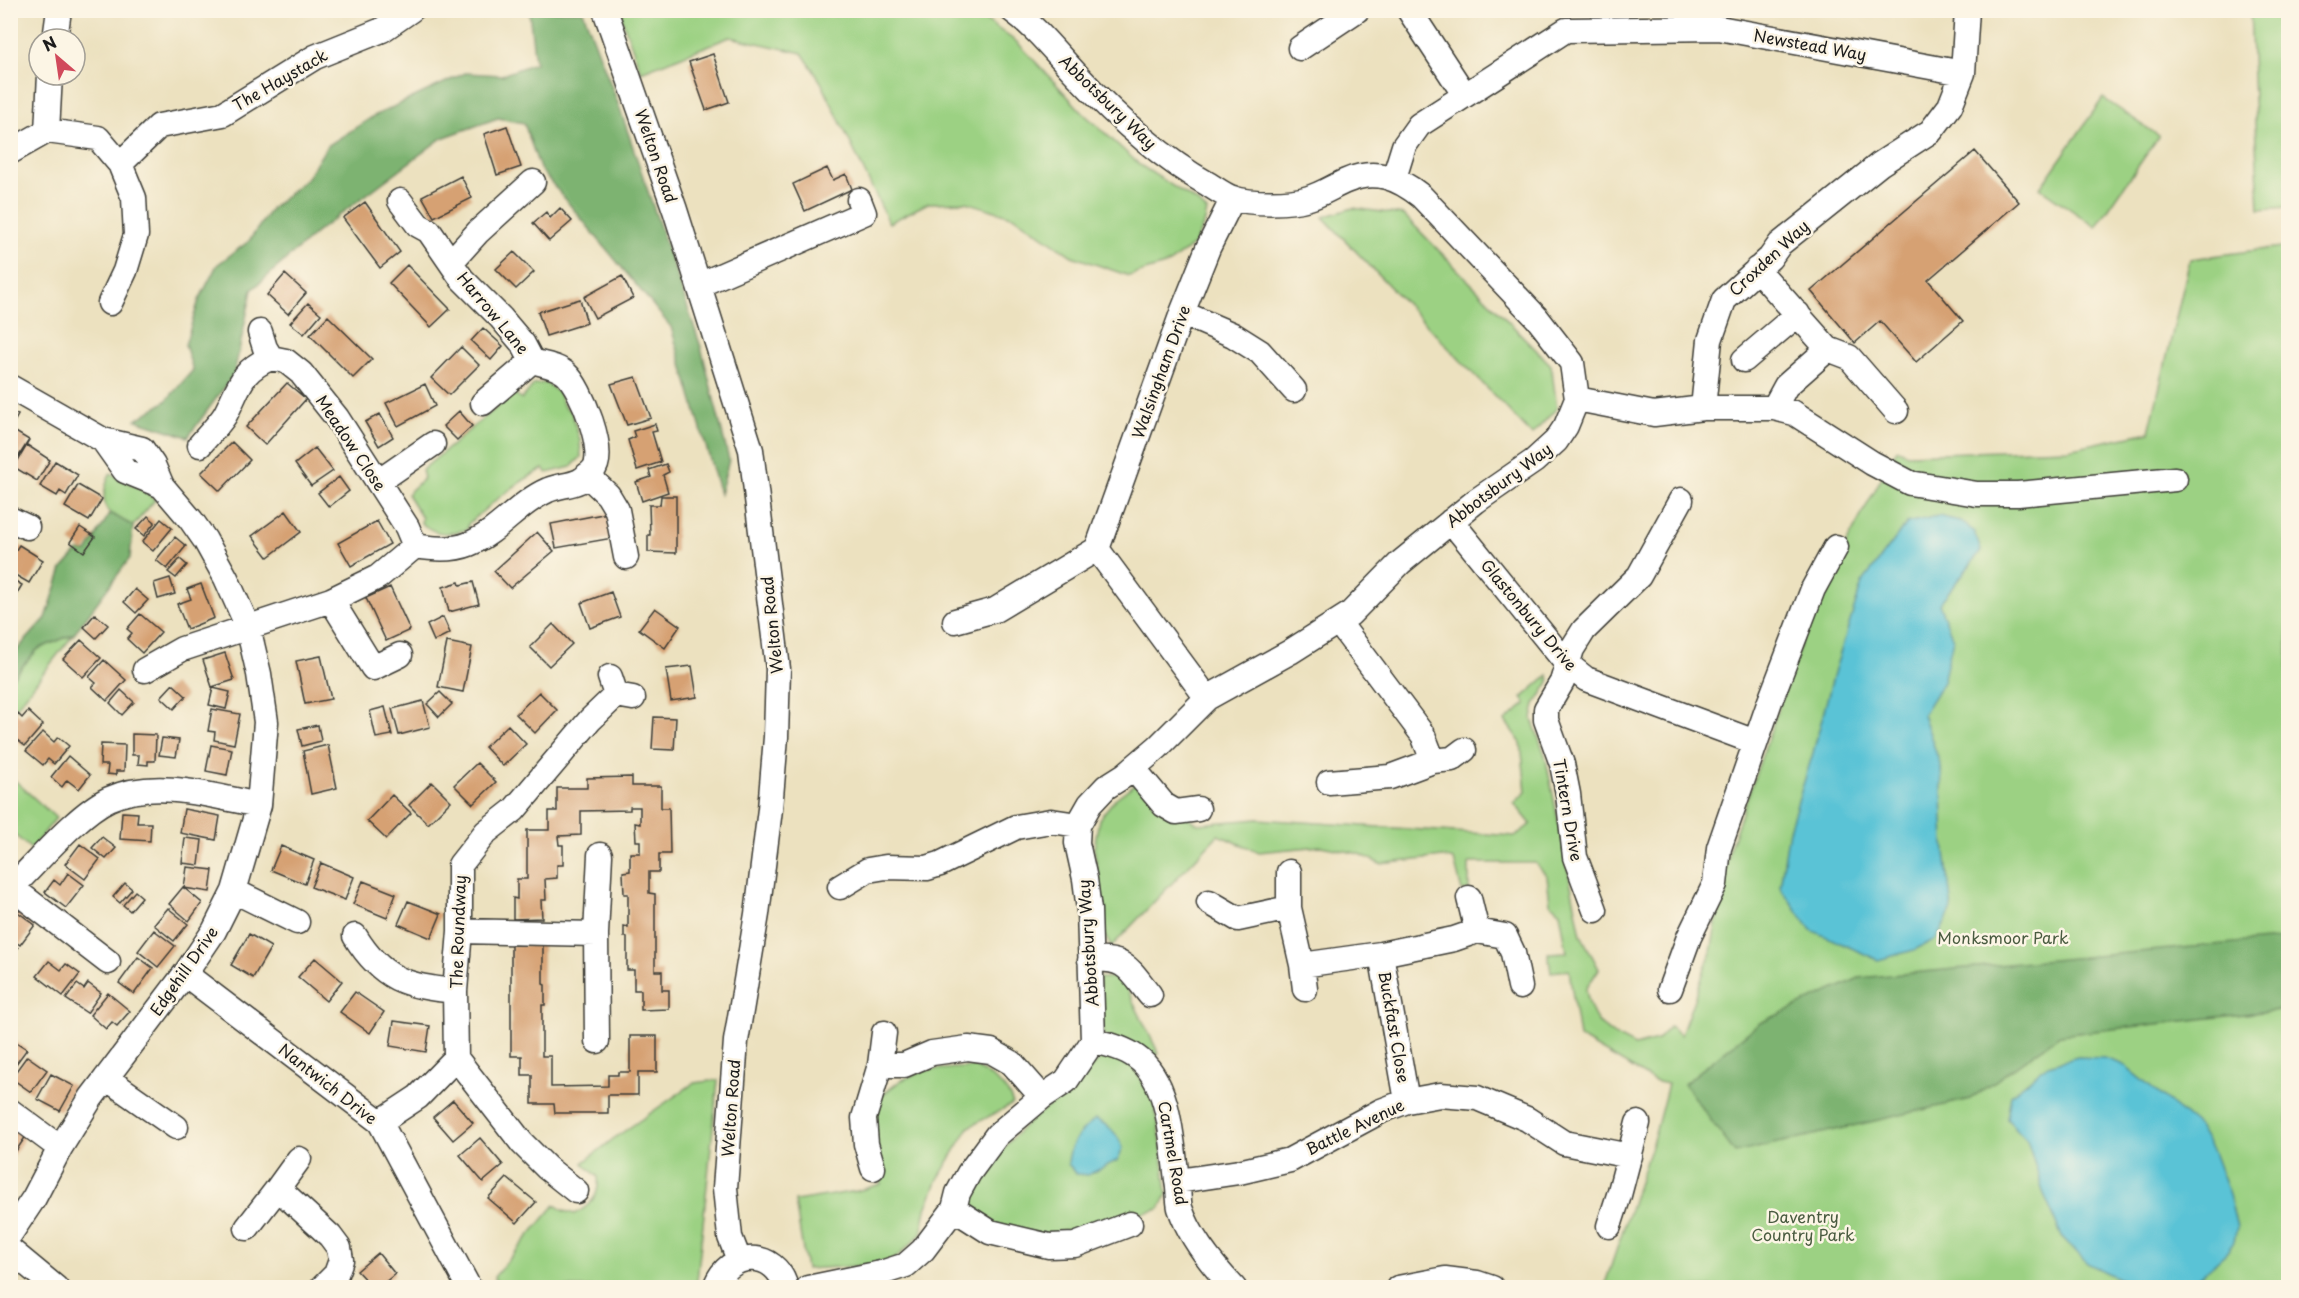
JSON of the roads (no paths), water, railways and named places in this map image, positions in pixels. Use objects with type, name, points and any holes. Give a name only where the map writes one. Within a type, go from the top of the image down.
[{"type":"street","points":[[57,27],[59,10]]},
{"type":"street","name":"The Haystack","points":[[120,164],[159,126],[223,114],[315,57],[382,30],[411,10]]},
{"type":"street","name":"Welton Road","points":[[605,10],[699,285],[751,450],[778,669],[776,736],[770,809],[757,914],[736,1041],[725,1188],[730,1237],[738,1260]]},
{"type":"street","points":[[1300,48],[1357,10]]},
{"type":"street","points":[[1409,10],[1464,94]]},
{"type":"street","name":"Croxden Way","points":[[1703,408],[1710,340],[1724,300],[1770,258],[1780,244],[1880,164],[1931,131],[1950,106],[1963,73],[1967,10]]},
{"type":"street","name":"Abbotsbury Way","points":[[1028,15],[1078,76],[1141,138],[1188,174],[1233,198],[1261,202],[1308,199],[1350,179],[1374,175],[1394,178]]},
{"type":"street","name":"Newstead Way","points":[[1394,178],[1404,146],[1419,125],[1566,30],[1719,28],[1963,73]]},
{"type":"street","points":[[47,130],[49,87]]},
{"type":"street","points":[[10,152],[47,130],[98,138],[120,164],[134,198],[136,235],[125,271],[110,303]]},
{"type":"street","points":[[1394,178],[1421,196],[1537,318],[1572,363],[1577,399],[1654,414],[1703,408],[1784,411],[1872,464],[1910,483],[1977,494],[2018,494],[2175,479]]},
{"type":"street","points":[[445,252],[478,232],[533,182]]},
{"type":"street","name":"Walsingham Drive","points":[[1097,549],[1182,313],[1208,248],[1233,198]]},
{"type":"street","points":[[699,285],[864,213],[859,200]]},
{"type":"street","name":"Harrow Lane","points":[[400,201],[418,225],[429,231],[462,279],[523,344],[532,361],[566,373],[580,394],[598,452],[595,469],[587,475]]},
{"type":"street","points":[[1757,269],[1828,350],[1849,357],[1896,411]]},
{"type":"street","points":[[1182,313],[1233,335],[1260,352],[1294,390]]},
{"type":"street","points":[[1744,360],[1798,314]]},
{"type":"street","points":[[200,445],[223,417],[244,375],[257,363],[271,358],[260,332]]},
{"type":"street","points":[[1784,411],[1786,386],[1828,350]]},
{"type":"street","name":"Meadow Close","points":[[271,358],[286,361],[301,373],[337,418],[407,527],[415,546]]},
{"type":"street","points":[[483,403],[532,361]]},
{"type":"street","name":"Edgehill Drive","points":[[10,387],[103,440],[125,471],[162,486],[205,540],[226,578],[248,627],[259,674],[266,722],[259,805],[234,891],[214,932],[91,1098],[60,1148],[34,1198],[10,1233]]},
{"type":"street","name":"Abbotsbury Way","points":[[1093,1041],[1089,910],[1077,843],[1078,825],[1090,804],[1106,787],[1158,747],[1207,698],[1339,622],[1377,589],[1400,563],[1476,501],[1534,461],[1557,441],[1577,399]]},
{"type":"street","points":[[378,482],[433,444]]},
{"type":"street","points":[[145,670],[182,649],[331,600],[378,577],[415,546],[438,550],[468,545],[492,530],[521,506],[549,490],[577,484],[587,475],[608,495],[617,510],[626,557]]},
{"type":"street","name":"Tintern Drive","points":[[1595,910],[1575,857],[1568,794],[1562,764],[1546,720],[1546,709],[1562,682],[1572,649],[1584,630],[1639,576],[1681,500]]},
{"type":"street","name":"Glastonbury Drive","points":[[1451,521],[1567,664],[1586,679],[1755,742]]},
{"type":"street","points":[[1670,989],[1689,937],[1715,884],[1719,848],[1770,702],[1813,589],[1836,547]]},
{"type":"street","points":[[955,621],[995,610],[1097,549],[1207,698]]},
{"type":"street","points":[[331,600],[373,668],[400,655]]},
{"type":"street","points":[[1339,622],[1423,735],[1433,761]]},
{"type":"street","name":"The Roundway","points":[[456,1058],[455,991],[460,931],[460,865],[486,832],[514,810],[590,720],[620,690]]},
{"type":"street","points":[[1329,782],[1390,777],[1433,761],[1452,759],[1464,750]]},
{"type":"street","points":[[1133,768],[1164,805],[1176,812],[1198,809]]},
{"type":"street","points":[[108,962],[11,889],[75,824],[109,799],[134,792],[158,789],[210,795],[259,805]]},
{"type":"street","points":[[840,887],[868,870],[886,867],[927,868],[940,864],[1016,827],[1051,821],[1078,825]]},
{"type":"street","points":[[597,1041],[596,934],[600,855]]},
{"type":"street","points":[[1289,872],[1288,908],[1302,965],[1305,989]]},
{"type":"street","points":[[234,891],[297,922]]},
{"type":"street","points":[[1469,898],[1477,931],[1505,936],[1513,953],[1520,987]]},
{"type":"street","points":[[1209,902],[1238,919],[1288,908]]},
{"type":"street","points":[[460,931],[596,934]]},
{"type":"street","name":"Buckfast Close","points":[[1302,965],[1381,954],[1454,939],[1477,931]]},
{"type":"street","points":[[355,936],[366,955],[386,974],[420,987],[455,991]]},
{"type":"street","name":"Buckfast Close","points":[[1381,954],[1407,1101]]},
{"type":"street","points":[[1090,960],[1109,958],[1126,965],[1150,995]]},
{"type":"street","name":"Nantwich Drive","points":[[185,974],[380,1122],[469,1287]]},
{"type":"street","points":[[873,1168],[866,1144],[864,1118],[880,1065],[884,1033]]},
{"type":"street","points":[[808,1287],[881,1274],[906,1265],[923,1250],[954,1209],[958,1193],[969,1173],[997,1135],[1042,1097],[1066,1081],[1093,1041]]},
{"type":"street","name":"Cartmel Road","points":[[1093,1041],[1114,1046],[1136,1057],[1152,1072],[1164,1096],[1180,1207],[1197,1241],[1220,1273],[1234,1287]]},
{"type":"street","points":[[880,1065],[904,1065],[932,1053],[968,1048],[991,1051],[1012,1063],[1042,1097]]},
{"type":"street","points":[[380,1122],[418,1097],[456,1058],[522,1143],[547,1168],[576,1191]]},
{"type":"street","points":[[106,1078],[176,1127]]},
{"type":"street","name":"Battle Avenue","points":[[1178,1181],[1239,1173],[1290,1160],[1382,1111],[1407,1101],[1440,1095],[1478,1098],[1527,1119],[1564,1143],[1630,1156]]},
{"type":"street","points":[[10,1111],[60,1148]]},
{"type":"street","points":[[1609,1226],[1638,1123]]},
{"type":"street","points":[[247,1228],[299,1159]]},
{"type":"street","points":[[278,1188],[330,1236],[339,1248],[341,1260],[336,1274],[322,1287]]},
{"type":"street","points":[[954,1209],[990,1232],[1049,1246],[1075,1245],[1130,1224]]},
{"type":"street","points":[[10,1250],[56,1287]]},
{"type":"street","points":[[715,1287],[718,1277],[726,1267],[738,1260],[749,1258],[770,1264],[778,1272],[786,1287]]},
{"type":"street","points":[[1409,1287],[1445,1279],[1492,1287]]},
{"type":"water","points":[[1938,516],[1960,521],[1975,532],[1981,551],[1939,604],[1953,639],[1943,682],[1923,714],[1941,767],[1944,844],[1952,909],[1936,939],[1914,950],[1878,960],[1811,930],[1780,887],[1789,830],[1862,583],[1907,523]]},
{"type":"water","points":[[2078,1057],[2104,1058],[2122,1064],[2198,1126],[2213,1152],[2229,1195],[2237,1227],[2234,1242],[2226,1253],[2193,1282],[2175,1287],[2132,1287],[2087,1263],[2062,1237],[2044,1194],[2027,1140],[2007,1119],[2011,1095],[2048,1065]]},
{"type":"water","points":[[1095,1119],[1112,1130],[1123,1148],[1118,1160],[1088,1175],[1077,1174],[1068,1164],[1071,1150],[1080,1133]]},
{"type":"park label","name":"Monksmoor Park","points":[[2003,938]]},
{"type":"park label","name":"Daventry Country Park","points":[[1803,1226]]}]
